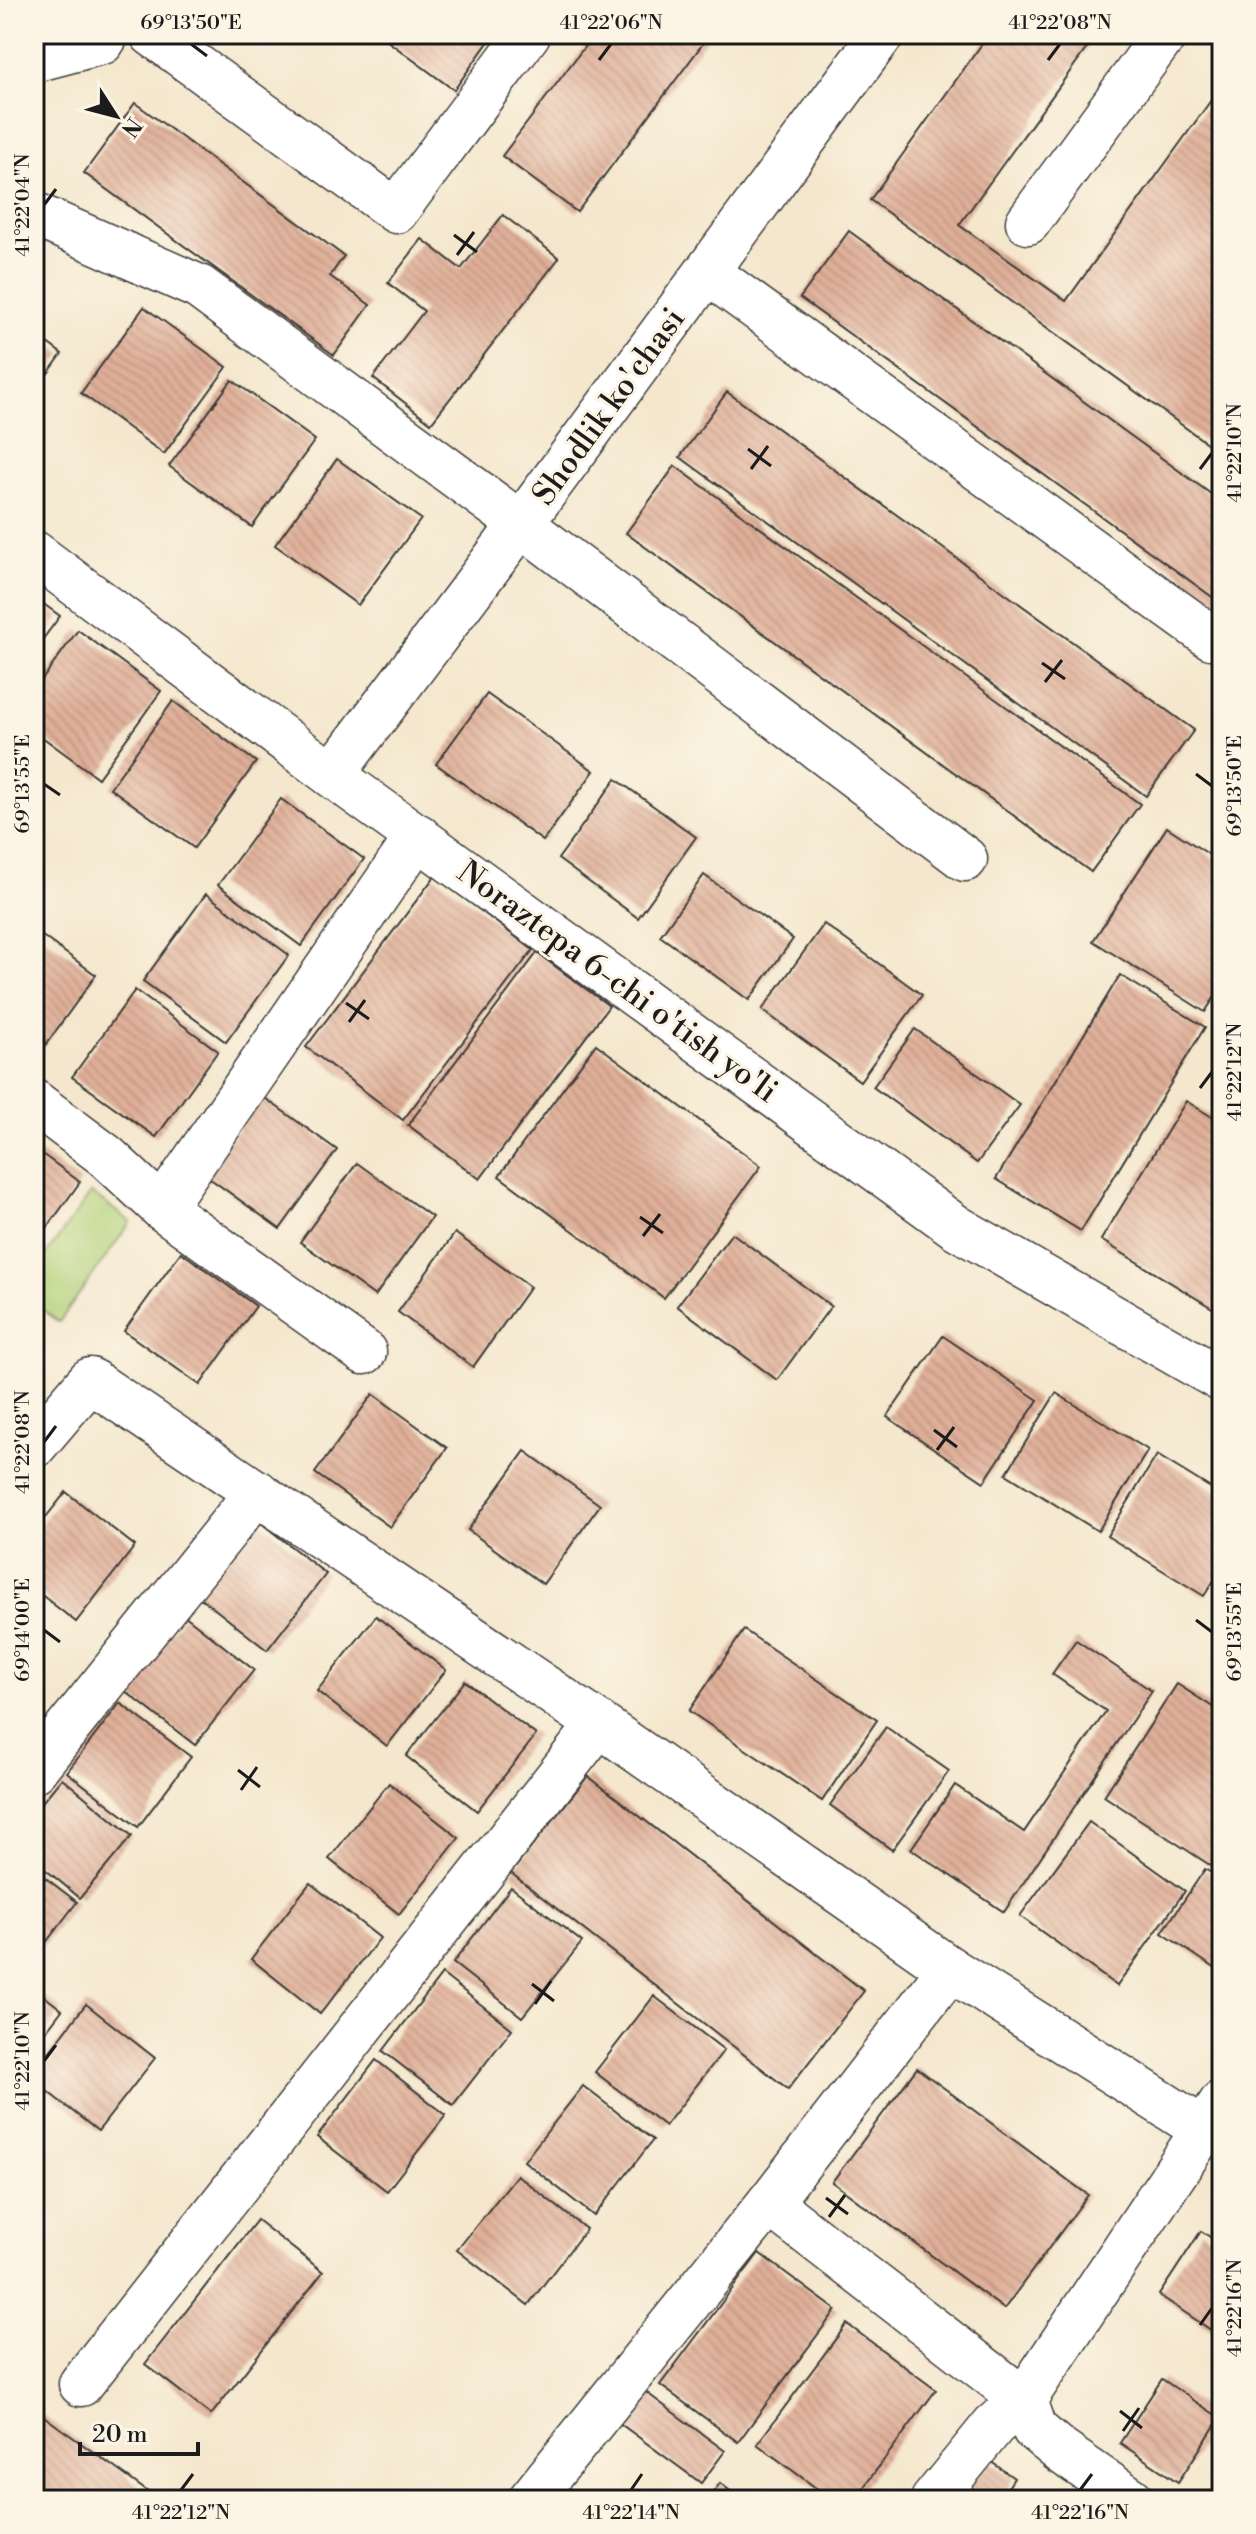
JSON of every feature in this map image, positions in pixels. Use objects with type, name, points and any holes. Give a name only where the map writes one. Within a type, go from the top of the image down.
[{"type":"street","points":[[34,60],[102,42],[107,34]]},
{"type":"street","points":[[152,34],[396,211],[528,34]]},
{"type":"street","name":"Shodlik ko'chasi","points":[[332,775],[882,34]]},
{"type":"street","points":[[1028,222],[1165,34]]},
{"type":"street","points":[[34,214],[199,287],[521,524],[965,859]]},
{"type":"street","points":[[707,272],[1211,637]]},
{"type":"street","name":"Noraztepa 6-chi o'tish yo'li","points":[[34,553],[332,775],[956,1227],[1222,1380]]},
{"type":"street","points":[[162,1208],[418,836]]},
{"type":"street","points":[[34,1102],[106,1156],[162,1208],[364,1352]]},
{"type":"street","points":[[34,1446],[90,1380],[599,1724],[950,1969],[1216,2116],[1024,2400],[994,2425],[933,2500]]},
{"type":"street","points":[[34,1770],[257,1492]]},
{"type":"street","points":[[81,2384],[599,1724]]},
{"type":"street","points":[[530,2500],[769,2203],[950,1969]]},
{"type":"street","points":[[769,2203],[1024,2400],[1034,2429],[1132,2500]]},
{"type":"green space","points":[[91,1193],[131,1222],[59,1322],[34,1304],[34,1271]]},
{"type":"building","points":[[378,34],[494,34],[454,90]]},
{"type":"building","points":[[594,34],[710,34],[577,212],[502,156]]},
{"type":"building","points":[[989,34],[1097,34],[959,225],[1066,301],[1222,85],[1222,454],[870,200]]},
{"type":"building","points":[[135,103],[344,256],[330,276],[370,305],[334,355],[84,173]]},
{"type":"building","points":[[503,215],[559,258],[431,423],[373,378],[424,311],[388,283],[422,239],[461,269]]},
{"type":"building","points":[[849,231],[1222,502],[1222,604],[800,298]]},
{"type":"building","points":[[144,307],[227,367],[164,454],[81,393]]},
{"type":"building","points":[[34,333],[62,354],[34,393]]},
{"type":"building","points":[[232,380],[315,440],[252,527],[169,466]]},
{"type":"building","points":[[727,392],[1194,730],[1146,796],[680,457]]},
{"type":"building","points":[[337,459],[421,519],[358,605],[275,545]]},
{"type":"building","points":[[675,466],[1140,804],[1091,872],[626,533]]},
{"type":"building","points":[[34,597],[60,616],[34,651]]},
{"type":"building","points":[[78,630],[161,691],[98,778],[34,731],[34,691]]},
{"type":"building","points":[[487,694],[594,771],[543,841],[436,764]]},
{"type":"building","points":[[173,701],[256,762],[194,848],[110,788]]},
{"type":"building","points":[[616,779],[696,837],[638,918],[558,859]]},
{"type":"building","points":[[281,799],[364,859],[301,946],[218,885]]},
{"type":"building","points":[[1167,827],[1222,863],[1222,986],[1205,1012],[1093,941]]},
{"type":"building","points":[[704,875],[793,939],[749,1000],[660,936]]},
{"type":"building","points":[[435,876],[533,950],[403,1120],[306,1047]]},
{"type":"building","points":[[206,894],[289,955],[226,1042],[143,981]]},
{"type":"building","points":[[824,924],[922,995],[860,1081],[762,1010]]},
{"type":"building","points":[[34,930],[96,975],[34,1061]]},
{"type":"building","points":[[537,953],[609,1006],[480,1179],[408,1125]]},
{"type":"building","points":[[1120,975],[1205,1027],[1081,1231],[996,1179]]},
{"type":"building","points":[[135,990],[218,1051],[156,1137],[72,1077]]},
{"type":"building","points":[[915,1029],[1020,1105],[977,1163],[873,1087]]},
{"type":"building","points":[[596,1044],[761,1166],[664,1298],[499,1176]]},
{"type":"building","points":[[262,1096],[337,1150],[280,1229],[205,1175]]},
{"type":"building","points":[[1186,1101],[1222,1123],[1222,1314],[1101,1240]]},
{"type":"building","points":[[34,1148],[80,1182],[34,1246]]},
{"type":"building","points":[[357,1163],[432,1217],[375,1296],[300,1242]]},
{"type":"building","points":[[455,1233],[530,1287],[473,1367],[398,1312]]},
{"type":"building","points":[[732,1233],[831,1306],[777,1380],[677,1306]]},
{"type":"building","points":[[181,1252],[256,1306],[200,1385],[124,1331]]},
{"type":"building","points":[[943,1336],[1038,1400],[984,1482],[887,1417]]},
{"type":"building","points":[[1056,1393],[1148,1450],[1098,1531],[1006,1474]]},
{"type":"building","points":[[373,1394],[447,1448],[390,1527],[315,1473]]},
{"type":"building","points":[[525,1451],[600,1505],[543,1584],[468,1530]]},
{"type":"building","points":[[1157,1455],[1222,1495],[1222,1568],[1204,1596],[1107,1536]]},
{"type":"building","points":[[66,1492],[135,1546],[76,1622],[34,1589],[34,1532]]},
{"type":"building","points":[[256,1519],[326,1574],[267,1650],[197,1595]]},
{"type":"building","points":[[184,1615],[254,1670],[195,1745],[125,1691]]},
{"type":"building","points":[[376,1616],[446,1670],[387,1746],[317,1691]]},
{"type":"building","points":[[744,1630],[877,1720],[822,1801],[689,1711]]},
{"type":"building","points":[[1076,1640],[1152,1691],[1004,1912],[911,1849],[955,1785],[1024,1832],[1106,1711],[1052,1674]]},
{"type":"building","points":[[465,1681],[536,1735],[477,1811],[406,1756]]},
{"type":"building","points":[[1177,1684],[1222,1713],[1222,1873],[1104,1796]]},
{"type":"building","points":[[120,1703],[191,1757],[138,1827],[67,1772]]},
{"type":"building","points":[[886,1727],[949,1771],[892,1850],[830,1805]]},
{"type":"building","points":[[588,1776],[864,1991],[788,2089],[511,1873]]},
{"type":"building","points":[[62,1778],[132,1836],[80,1898],[34,1860],[34,1812]]},
{"type":"building","points":[[389,1783],[459,1838],[399,1914],[329,1859]]},
{"type":"building","points":[[1089,1822],[1185,1891],[1117,1986],[1020,1916]]},
{"type":"building","points":[[34,1869],[77,1902],[34,1958]]},
{"type":"building","points":[[1205,1869],[1222,1880],[1222,1973],[1162,1933]]},
{"type":"building","points":[[310,1883],[380,1938],[320,2014],[251,1959]]},
{"type":"building","points":[[511,1887],[582,1942],[522,2017],[453,1963]]},
{"type":"building","points":[[442,1974],[512,2029],[453,2105],[383,2051]]},
{"type":"building","points":[[34,1988],[62,2010],[34,2047]]},
{"type":"building","points":[[654,1996],[724,2050],[665,2126],[595,2072]]},
{"type":"building","points":[[86,2004],[155,2058],[98,2131],[34,2081],[34,2072]]},
{"type":"building","points":[[376,2060],[446,2115],[387,2191],[317,2137]]},
{"type":"building","points":[[917,2068],[1088,2195],[1004,2309],[832,2182]]},
{"type":"building","points":[[583,2086],[653,2140],[594,2216],[524,2161]]},
{"type":"building","points":[[517,2175],[586,2229],[528,2305],[457,2250]]},
{"type":"building","points":[[257,2220],[323,2272],[211,2415],[145,2364]]},
{"type":"building","points":[[1201,2231],[1222,2245],[1222,2326],[1217,2334],[1159,2295]]},
{"type":"building","points":[[759,2253],[836,2310],[738,2442],[660,2385]]},
{"type":"building","points":[[847,2324],[936,2390],[854,2500],[832,2500],[757,2444]]},
{"type":"building","points":[[1162,2379],[1220,2418],[1178,2482],[1120,2443]]},
{"type":"building","points":[[635,2384],[725,2451],[701,2483],[611,2417]]},
{"type":"building","points":[[34,2409],[159,2500],[34,2500]]},
{"type":"building","points":[[987,2459],[1014,2478],[1000,2500],[960,2500]]},
{"type":"building","points":[[720,2483],[742,2500],[708,2500]]}]
